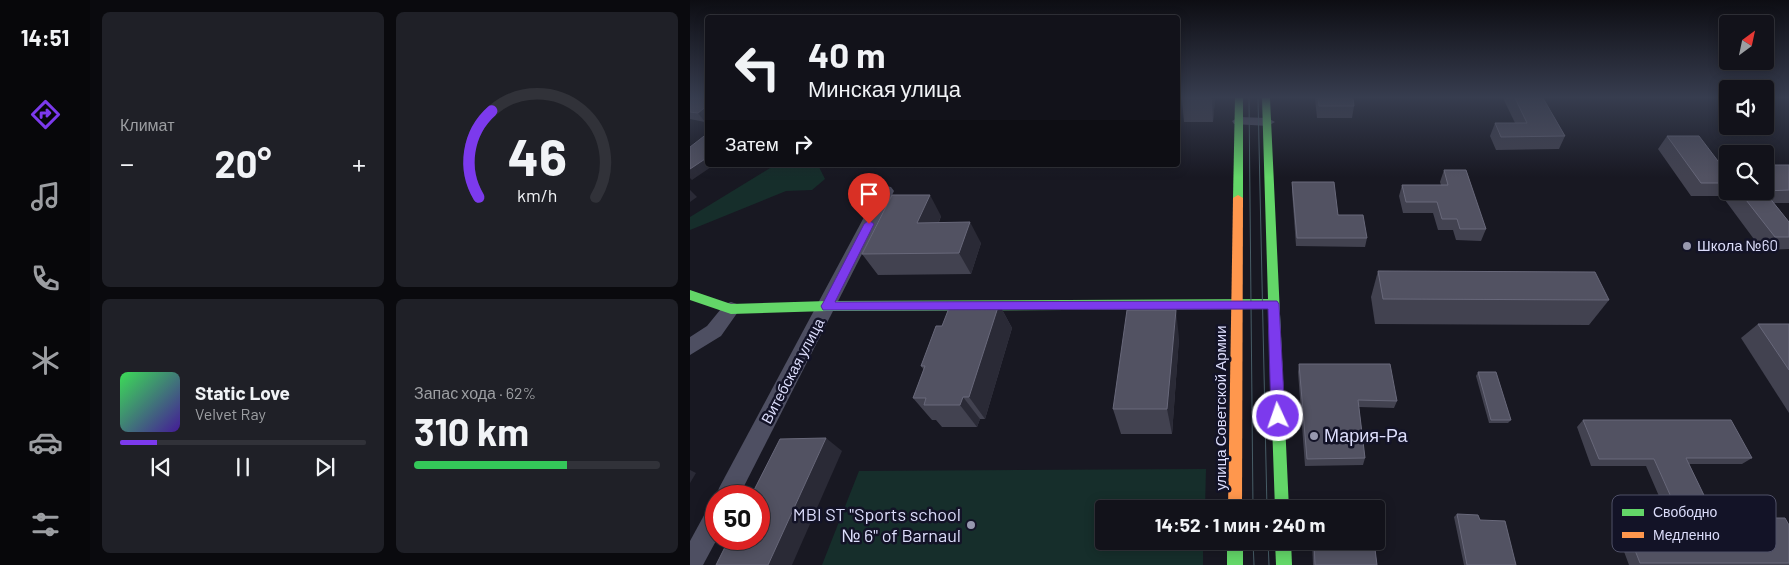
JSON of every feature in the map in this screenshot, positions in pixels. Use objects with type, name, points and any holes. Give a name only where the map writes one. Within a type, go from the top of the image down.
[{"type":"main road","name":"улица Советской Армии","points":[[1236,500],[1236,303],[1239,124]]},
{"type":"main road","points":[[1268,124],[1273,304],[1282,500]]},
{"type":"main road","points":[[690,295],[730,309],[827,306],[1273,304]]},
{"type":"main road","points":[[1235,550],[1235,565]]},
{"type":"main road","points":[[1283,550],[1284,565]]},
{"type":"street","name":"Витебская улица","points":[[733,485],[886,191]]},
{"type":"street","points":[[690,347],[714,331],[730,309]]},
{"type":"street","points":[[690,565],[705,537]]},
{"type":"green space","points":[[772,167],[819,167],[825,179],[812,190],[786,191],[690,230],[690,217]]},
{"type":"green space","name":"MBI ST \"Sports school № 6\" of Barnaul","points":[[1206,469],[1205,500],[1095,500],[1095,550],[1203,550],[1203,565],[822,565],[859,471]]},
{"type":"building","points":[[1496,124],[1558,124],[1565,136],[1501,137]]},
{"type":"building","points":[[705,135],[705,159],[690,169],[690,147]]},
{"type":"building","points":[[1667,136],[1699,136],[1719,162],[1719,183],[1701,183]]},
{"type":"building","points":[[1774,165],[1789,165],[1789,190],[1774,191]]},
{"type":"building","points":[[1444,170],[1466,170],[1486,229],[1460,229],[1457,219],[1442,219],[1437,202],[1406,202],[1402,185],[1448,185]]},
{"type":"building","points":[[1292,182],[1334,182],[1338,215],[1363,215],[1367,238],[1297,238]]},
{"type":"building","points":[[892,195],[930,195],[917,223],[970,222],[959,253],[862,254]]},
{"type":"building","points":[[1746,200],[1771,200],[1789,222],[1789,237],[1775,237]]},
{"type":"building","points":[[1378,271],[1595,272],[1609,300],[1383,299]]},
{"type":"building","points":[[967,303],[999,304],[969,397],[963,397],[960,405],[924,405],[926,398],[913,398],[925,366],[921,366],[936,326],[942,326],[949,308],[965,308]]},
{"type":"building","points":[[1127,310],[1176,310],[1167,409],[1113,409]]},
{"type":"building","points":[[1758,324],[1789,324],[1789,370]]},
{"type":"building","points":[[1299,364],[1390,364],[1397,401],[1358,400],[1365,458],[1307,459]]},
{"type":"building","points":[[1478,372],[1496,372],[1511,420],[1491,420]]},
{"type":"building","points":[[1583,420],[1731,420],[1752,458],[1686,458],[1704,495],[1670,495],[1654,459],[1599,459]]},
{"type":"building","points":[[826,438],[768,565],[716,565],[724,550],[770,550],[770,485],[757,485],[780,439]]},
{"type":"building","points":[[1457,514],[1478,515],[1480,520],[1505,521],[1516,565],[1467,565]]},
{"type":"building","points":[[1776,518],[1785,518],[1789,525],[1789,563],[1640,563],[1636,552],[1776,552]]},
{"type":"building","points":[[1314,550],[1375,550],[1377,565],[1315,565]]},
{"type":"tram line","points":[[1249,124],[1253,500]]},
{"type":"tram line","points":[[1259,124],[1267,500]]},
{"type":"tram line","points":[[1253,550],[1254,565]]},
{"type":"tram line","points":[[1268,550],[1269,565]]},
{"type":"traffic: fast","points":[[1238,198],[1239,124]]},
{"type":"traffic: fast","points":[[1267,124],[1282,500]]},
{"type":"traffic: fast","points":[[690,295],[731,309],[827,306],[1273,304]]},
{"type":"traffic: fast","points":[[1235,550],[1235,565]]},
{"type":"traffic: fast","points":[[1283,550],[1284,565]]},
{"type":"traffic: slow","points":[[1235,500],[1238,198]]},
{"type":"place","name":"Школа №60","points":[[1687,246]]},
{"type":"place","name":"Мария-Ра","points":[[1314,436]]},
{"type":"place","name":"MBI ST \"Sports school № 6\" of Barnaul","points":[[971,525]]},
{"type":"route","points":[[869,224],[827,306],[1273,304],[1278,416]]}]
